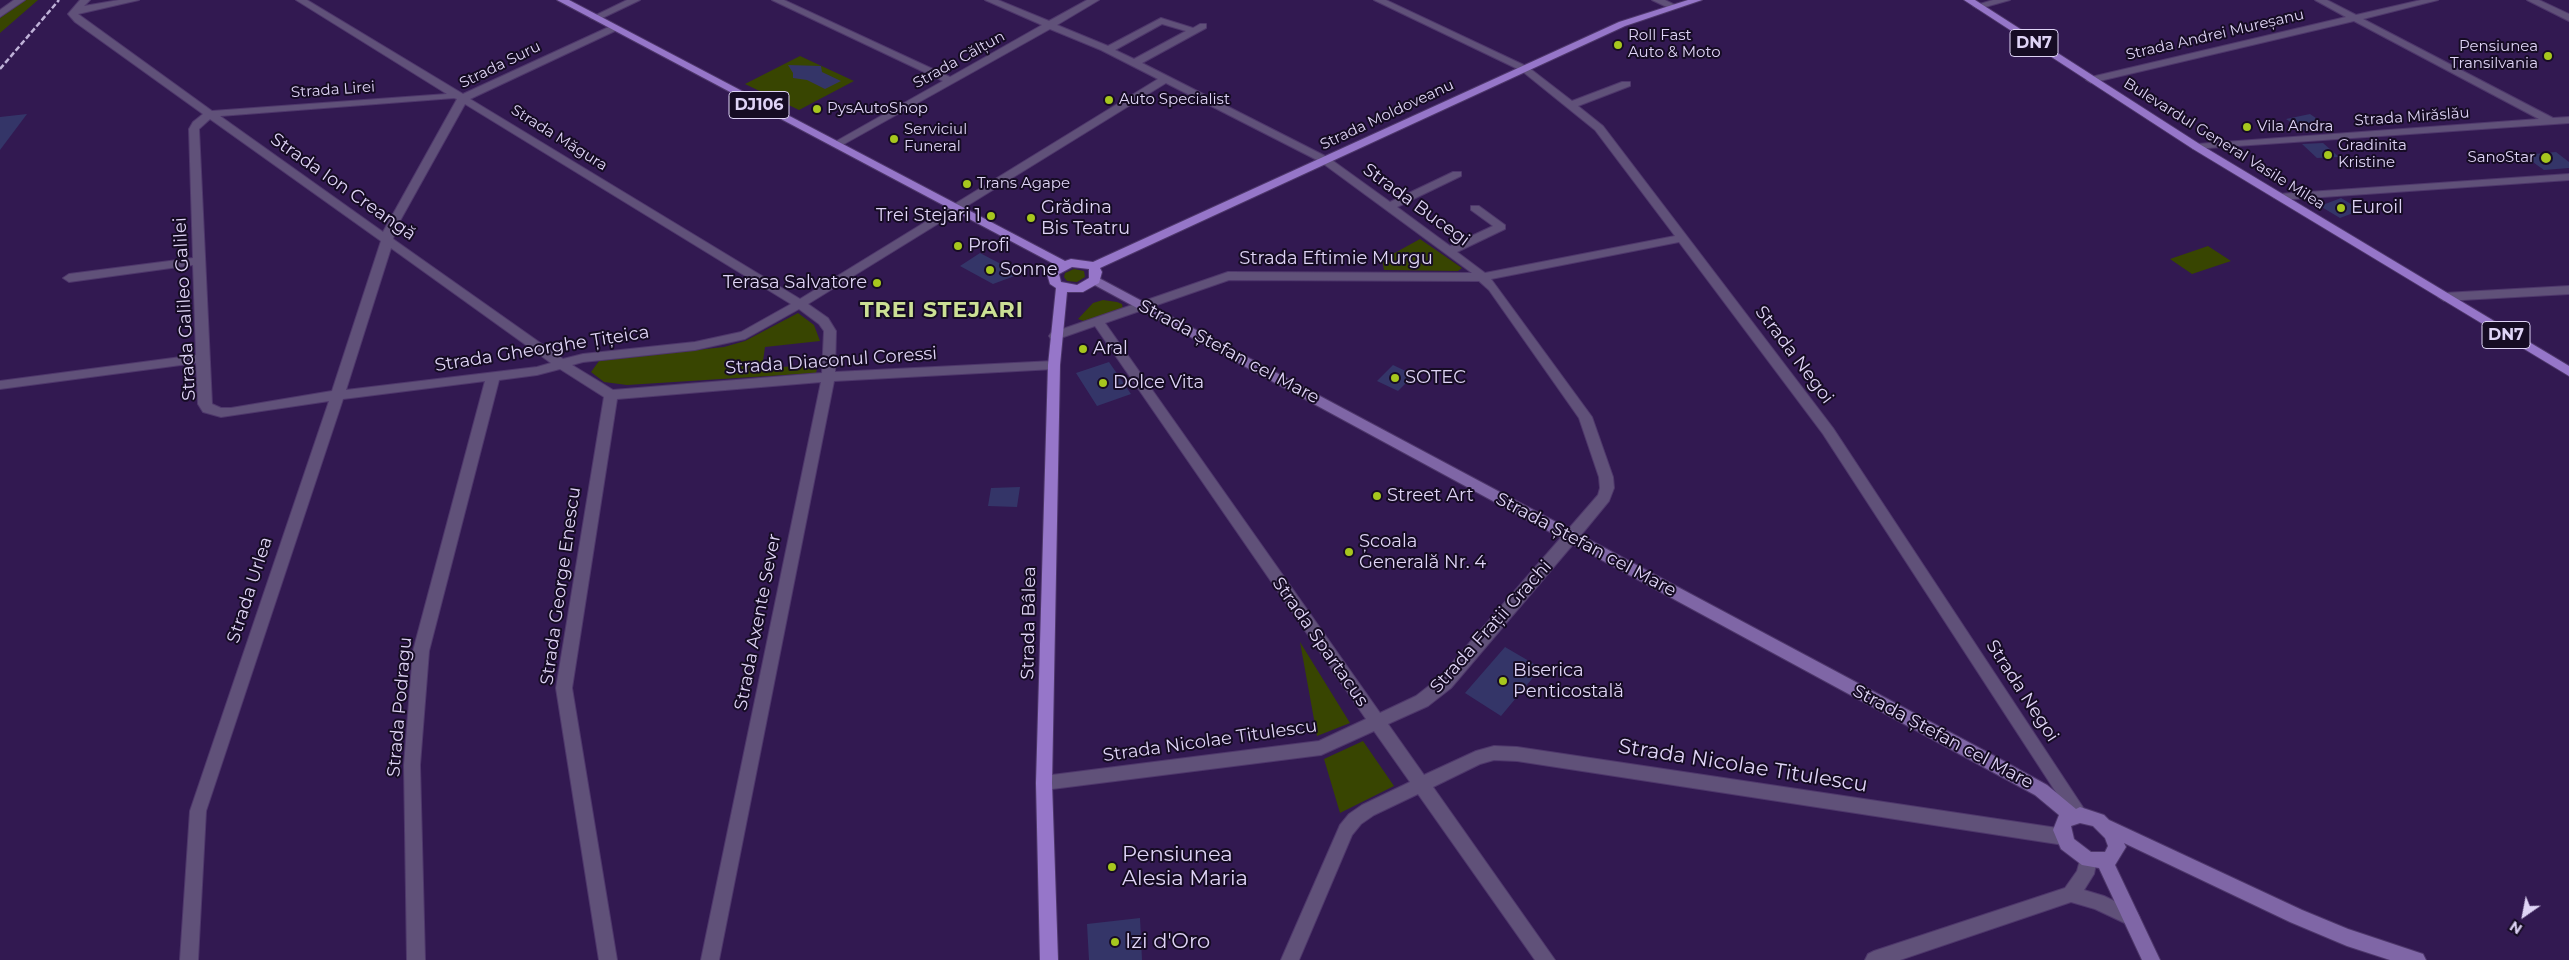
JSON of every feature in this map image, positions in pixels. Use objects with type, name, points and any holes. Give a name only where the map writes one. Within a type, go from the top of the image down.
[{"type":"main road","name":"DJ106","points":[[562,0],[1064,265],[1079,262],[1093,267]]},
{"type":"main road","name":"Strada Moldoveanu","points":[[1093,267],[1622,24],[1697,0]]},
{"type":"main road","name":"Bulevardul General Vasile Milea","points":[[1968,0],[2197,147],[2569,372]]},
{"type":"main road","points":[[1064,265],[1057,269],[1053,279],[1062,288],[1079,289],[1095,280],[1096,272],[1093,267]]},
{"type":"main road","name":"Strada Ștefan cel Mare","points":[[1095,280],[2041,790],[2076,816]]},
{"type":"main road","name":"Strada Bâlea","points":[[1048,960],[1044,783],[1055,336],[1062,288]]},
{"type":"main road","points":[[2106,826],[2116,840],[2117,847],[2111,858],[2096,860],[2073,850],[2064,837],[2063,824],[2076,816],[2089,817],[2296,916],[2347,937],[2417,960]]},
{"type":"main road","points":[[2096,860],[2132,918],[2151,960]]},
{"type":"street","points":[[0,14],[20,0]]},
{"type":"street","points":[[75,11],[85,0]]},
{"type":"street","points":[[75,11],[134,0]]},
{"type":"street","name":"Strada Măgura","points":[[301,0],[800,304]]},
{"type":"street","points":[[595,18],[635,0]]},
{"type":"street","points":[[778,0],[951,81]]},
{"type":"street","name":"Strada Bucegi","points":[[990,0],[1108,50],[1325,160],[1483,277],[1534,342],[1586,417],[1601,456],[1607,488],[1604,497],[1571,537]]},
{"type":"street","name":"Strada Călțun","points":[[837,145],[1094,0]]},
{"type":"street","name":"Strada Negoi","points":[[1378,0],[1525,68],[1599,128],[1828,431],[2076,816]]},
{"type":"street","points":[[1392,6],[1405,0]]},
{"type":"street","points":[[1657,0],[1674,7]]},
{"type":"street","points":[[1978,6],[2005,0]]},
{"type":"street","points":[[2320,0],[2551,121]]},
{"type":"street","name":"Strada Andrei Mureșanu","points":[[2091,80],[2433,0]]},
{"type":"street","points":[[2532,0],[2569,18]]},
{"type":"street","name":"Strada Ion Creangă","points":[[75,11],[74,17],[561,364],[611,395]]},
{"type":"street","points":[[1108,50],[1161,21],[1191,30]]},
{"type":"street","points":[[1135,63],[1203,26]]},
{"type":"street","name":"Strada Suru","points":[[387,240],[393,222],[460,96],[614,28]]},
{"type":"street","name":"Strada Gheorghe Țițeica","points":[[336,394],[537,371],[600,355],[715,343],[758,329],[1166,79]]},
{"type":"street","points":[[1572,105],[1626,84]]},
{"type":"street","name":"Strada Lirei","points":[[210,114],[460,96]]},
{"type":"street","name":"Strada Galileo Galilei","points":[[210,114],[201,119],[194,130],[205,404],[214,412],[231,412],[336,394]]},
{"type":"street","name":"Strada Mirăslău","points":[[2197,147],[2569,120]]},
{"type":"street","points":[[1389,207],[1457,174]]},
{"type":"street","points":[[2279,197],[2569,177]]},
{"type":"street","points":[[1449,252],[1501,227],[1475,208]]},
{"type":"street","name":"Strada Eftimie Murgu","points":[[1055,336],[1228,276],[1483,277],[1682,238]]},
{"type":"street","name":"Strada Urlea","points":[[189,960],[198,811],[387,240]]},
{"type":"street","points":[[69,278],[199,262]]},
{"type":"street","points":[[2444,297],[2569,290]]},
{"type":"street","name":"Strada Axente Sever","points":[[710,960],[828,377],[831,345],[830,331],[824,321],[800,304]]},
{"type":"street","name":"Strada Spartacus","points":[[1098,322],[1377,722],[1546,960]]},
{"type":"street","points":[[0,385],[202,358]]},
{"type":"street","name":"Strada Diaconul Coressi","points":[[611,395],[828,377],[1054,365]]},
{"type":"street","name":"Strada Podragu","points":[[416,960],[412,765],[421,651],[493,376]]},
{"type":"street","name":"Strada George Enescu","points":[[608,960],[564,688],[611,395]]},
{"type":"street","name":"Strada Frații Grachi","points":[[1377,722],[1434,694],[1571,537]]},
{"type":"street","name":"Strada Nicolae Titulescu","points":[[1044,783],[1321,748],[1377,722]]},
{"type":"street","name":"Strada Nicolae Titulescu","points":[[1422,784],[1476,758],[1494,753],[1517,754],[2064,837]]},
{"type":"street","points":[[1290,960],[1346,830],[1355,819],[1368,810],[1422,784]]},
{"type":"street","points":[[2071,894],[2096,860]]},
{"type":"street","points":[[1874,960],[2071,894],[2098,902],[2132,918]]},
{"type":"green space","points":[[24,0],[38,0],[0,33],[0,18]]},
{"type":"green space","points":[[800,56],[854,81],[799,110],[745,84]]},
{"type":"green space","points":[[1420,239],[1462,268],[1458,271],[1384,270],[1382,260]]},
{"type":"green space","points":[[2208,246],[2231,261],[2192,274],[2170,259]]},
{"type":"green space","points":[[1074,269],[1084,271],[1085,277],[1077,282],[1067,281],[1064,277],[1065,273]]},
{"type":"green space","points":[[1103,300],[1122,304],[1123,309],[1086,322],[1078,319],[1093,303]]},
{"type":"green space","points":[[798,313],[814,325],[820,341],[765,347],[762,368],[818,365],[816,373],[627,385],[604,382],[591,372],[599,361],[724,347],[745,341]]},
{"type":"green space","points":[[1300,642],[1350,723],[1317,736]]},
{"type":"green space","points":[[1363,741],[1394,786],[1340,813],[1324,759]]},
{"type":"building","points":[[788,65],[821,66],[822,72],[841,81],[825,89],[807,80],[793,78],[793,73]]},
{"type":"building","points":[[27,114],[0,150],[0,117]]},
{"type":"building","points":[[2310,114],[2326,125],[2319,127],[2322,129],[2306,132],[2286,119]]},
{"type":"building","name":"Gradinita Kristine","points":[[2323,143],[2339,157],[2317,158],[2302,144]]},
{"type":"building","name":"SanoStar","points":[[2556,152],[2569,162],[2569,168],[2544,170],[2523,155]]},
{"type":"building","name":"Euroil","points":[[2341,198],[2361,210],[2340,218],[2320,206]]},
{"type":"building","name":"Sonne","points":[[980,253],[1020,274],[993,284],[960,266]]},
{"type":"building","name":"Dolce Vita","points":[[1109,362],[1131,394],[1097,406],[1076,373]]},
{"type":"building","name":"SOTEC","points":[[1393,365],[1414,375],[1398,391],[1377,381]]},
{"type":"building","points":[[1020,487],[1017,507],[988,506],[991,488]]},
{"type":"building","name":"Biserica Penticostală","points":[[1505,647],[1541,668],[1501,716],[1465,693]]},
{"type":"building","name":"Izi d'Oro","points":[[1140,918],[1142,960],[1089,960],[1087,924]]},
{"type":"railway","points":[[0,69],[59,0]]},
{"type":"place","name":"Roll Fast Auto & Moto","points":[[1618,45]]},
{"type":"place","name":"Pensiunea Transilvania","points":[[2548,56]]},
{"type":"place","name":"Auto Specialist","points":[[1109,100]]},
{"type":"place","name":"PysAutoShop","points":[[817,109]]},
{"type":"place","name":"Vila Andra","points":[[2247,127]]},
{"type":"place","name":"Serviciul Funeral","points":[[894,139]]},
{"type":"place","name":"Gradinita Kristine","points":[[2328,155]]},
{"type":"place","name":"SanoStar","points":[[2546,158]]},
{"type":"place","name":"Trans Agape","points":[[967,184]]},
{"type":"place","name":"Euroil","points":[[2341,208]]},
{"type":"place","name":"Trei Stejari 1","points":[[991,216]]},
{"type":"place","name":"Grădina Bis Teatru","points":[[1031,218]]},
{"type":"place","name":"Profi","points":[[958,246]]},
{"type":"place","name":"Sonne","points":[[990,270]]},
{"type":"place","name":"Terasa Salvatore","points":[[877,283]]},
{"type":"place","name":"Aral","points":[[1083,349]]},
{"type":"place","name":"SOTEC","points":[[1395,378]]},
{"type":"place","name":"Dolce Vita","points":[[1103,383]]},
{"type":"place","name":"Street Art","points":[[1377,496]]},
{"type":"place","name":"Școala Generală Nr. 4","points":[[1349,552]]},
{"type":"place","name":"Biserica Penticostală","points":[[1503,681]]},
{"type":"place","name":"Pensiunea Alesia Maria","points":[[1112,867]]},
{"type":"place","name":"Izi d'Oro","points":[[1115,942]]},
{"type":"district","name":"TREI STEJARI","points":[[942,311]]}]
